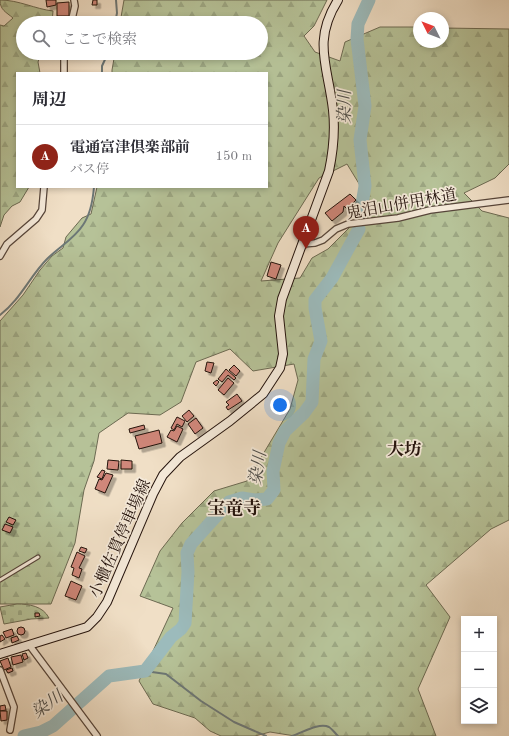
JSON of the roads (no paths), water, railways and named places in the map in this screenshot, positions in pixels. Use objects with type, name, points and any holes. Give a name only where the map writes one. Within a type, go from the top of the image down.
[{"type":"main road","name":"小櫃佐貫停車場線","points":[[0,654],[30,646],[87,627],[97,617],[107,602],[153,494],[163,475],[180,457],[230,421],[263,394],[280,368],[283,354],[279,316],[282,299],[329,171],[332,155],[333,111],[323,48],[326,23],[338,0]]},
{"type":"street","points":[[73,16],[75,6],[74,0]]},
{"type":"street","points":[[64,60],[64,72]]},
{"type":"street","points":[[0,256],[7,244],[36,219],[42,210],[44,188]]},
{"type":"street","name":"鬼泪山併用林道","points":[[302,244],[315,243],[323,240],[336,229],[348,224],[398,218],[430,210],[509,200]]},
{"type":"street","points":[[30,646],[97,736]]},
{"type":"street","points":[[0,670],[14,707],[10,730]]},
{"type":"lane","points":[[0,580],[38,557]]},
{"type":"waterway","points":[[116,0],[116,16]]},
{"type":"waterway","name":"染川","points":[[360,216],[365,186],[360,140],[365,106],[357,39],[358,24],[369,0]]},
{"type":"waterway","points":[[102,72],[102,66],[105,60]]},
{"type":"waterway","points":[[0,315],[19,295],[47,259],[71,239],[79,230],[89,212],[94,188]]},
{"type":"waterway","name":"染川","points":[[24,736],[41,732],[53,726],[109,676],[145,671],[171,637],[181,629],[185,623],[188,572],[187,553],[191,544],[229,502],[242,498],[254,500],[267,499],[274,490],[273,471],[279,443],[285,431],[304,413],[312,402],[314,359],[321,341],[315,300],[332,278],[359,229]]},
{"type":"waterway","points":[[145,671],[166,674],[201,701],[234,722],[266,736]]},
{"type":"waterway","points":[[292,736],[320,726],[329,727],[338,736]]},
{"type":"place","name":"電通富津倶楽部前","points":[[306,249]]},
{"type":"district","name":"大坊","points":[[404,449]]},
{"type":"district","name":"宝竜寺","points":[[234,508]]}]
